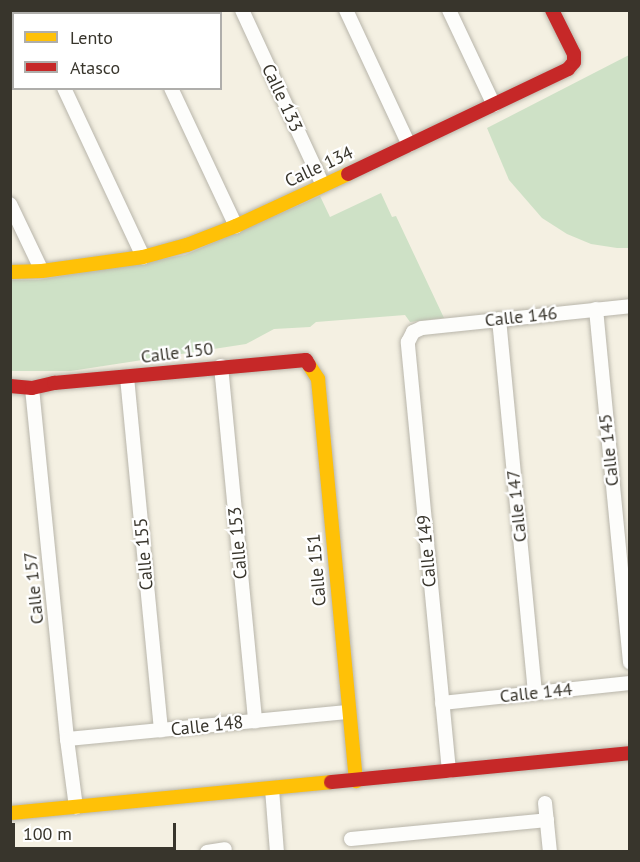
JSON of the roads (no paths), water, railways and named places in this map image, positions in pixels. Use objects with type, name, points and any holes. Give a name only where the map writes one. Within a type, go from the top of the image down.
[{"type":"street","name":"Calle 133","points":[[242,10],[323,185]]},
{"type":"street","points":[[346,10],[409,145]]},
{"type":"street","points":[[449,10],[494,105]]},
{"type":"street","name":"Calle 134","points":[[10,272],[42,271],[143,257],[187,245],[236,226],[494,105],[567,69],[574,62],[574,54],[552,10]]},
{"type":"street","points":[[65,90],[143,257]]},
{"type":"street","points":[[172,90],[236,226]]},
{"type":"street","points":[[10,204],[42,271]]},
{"type":"street","name":"Calle 146","points":[[413,332],[422,328],[630,306]]},
{"type":"street","name":"Calle 145","points":[[596,309],[630,662]]},
{"type":"street","name":"Calle 147","points":[[499,319],[535,692]]},
{"type":"street","name":"Calle 149","points":[[413,332],[408,342],[449,771]]},
{"type":"street","name":"Calle 150","points":[[32,388],[54,383],[306,360]]},
{"type":"street","name":"Calle 151","points":[[306,360],[318,379],[356,781]]},
{"type":"street","name":"Calle 153","points":[[221,366],[255,721]]},
{"type":"street","name":"Calle 155","points":[[127,377],[160,730]]},
{"type":"street","points":[[10,386],[32,388]]},
{"type":"street","name":"Calle 157","points":[[32,388],[67,739],[76,807]]},
{"type":"street","name":"Calle 144","points":[[442,703],[630,683]]},
{"type":"street","name":"Calle 148","points":[[67,739],[348,711]]},
{"type":"street","points":[[10,813],[630,753]]},
{"type":"street","points":[[272,789],[277,852]]},
{"type":"street","points":[[545,803],[550,852]]},
{"type":"street","points":[[351,838],[547,820]]},
{"type":"street","points":[[371,837],[372,852]]},
{"type":"street","points":[[207,852],[225,849]]}]
